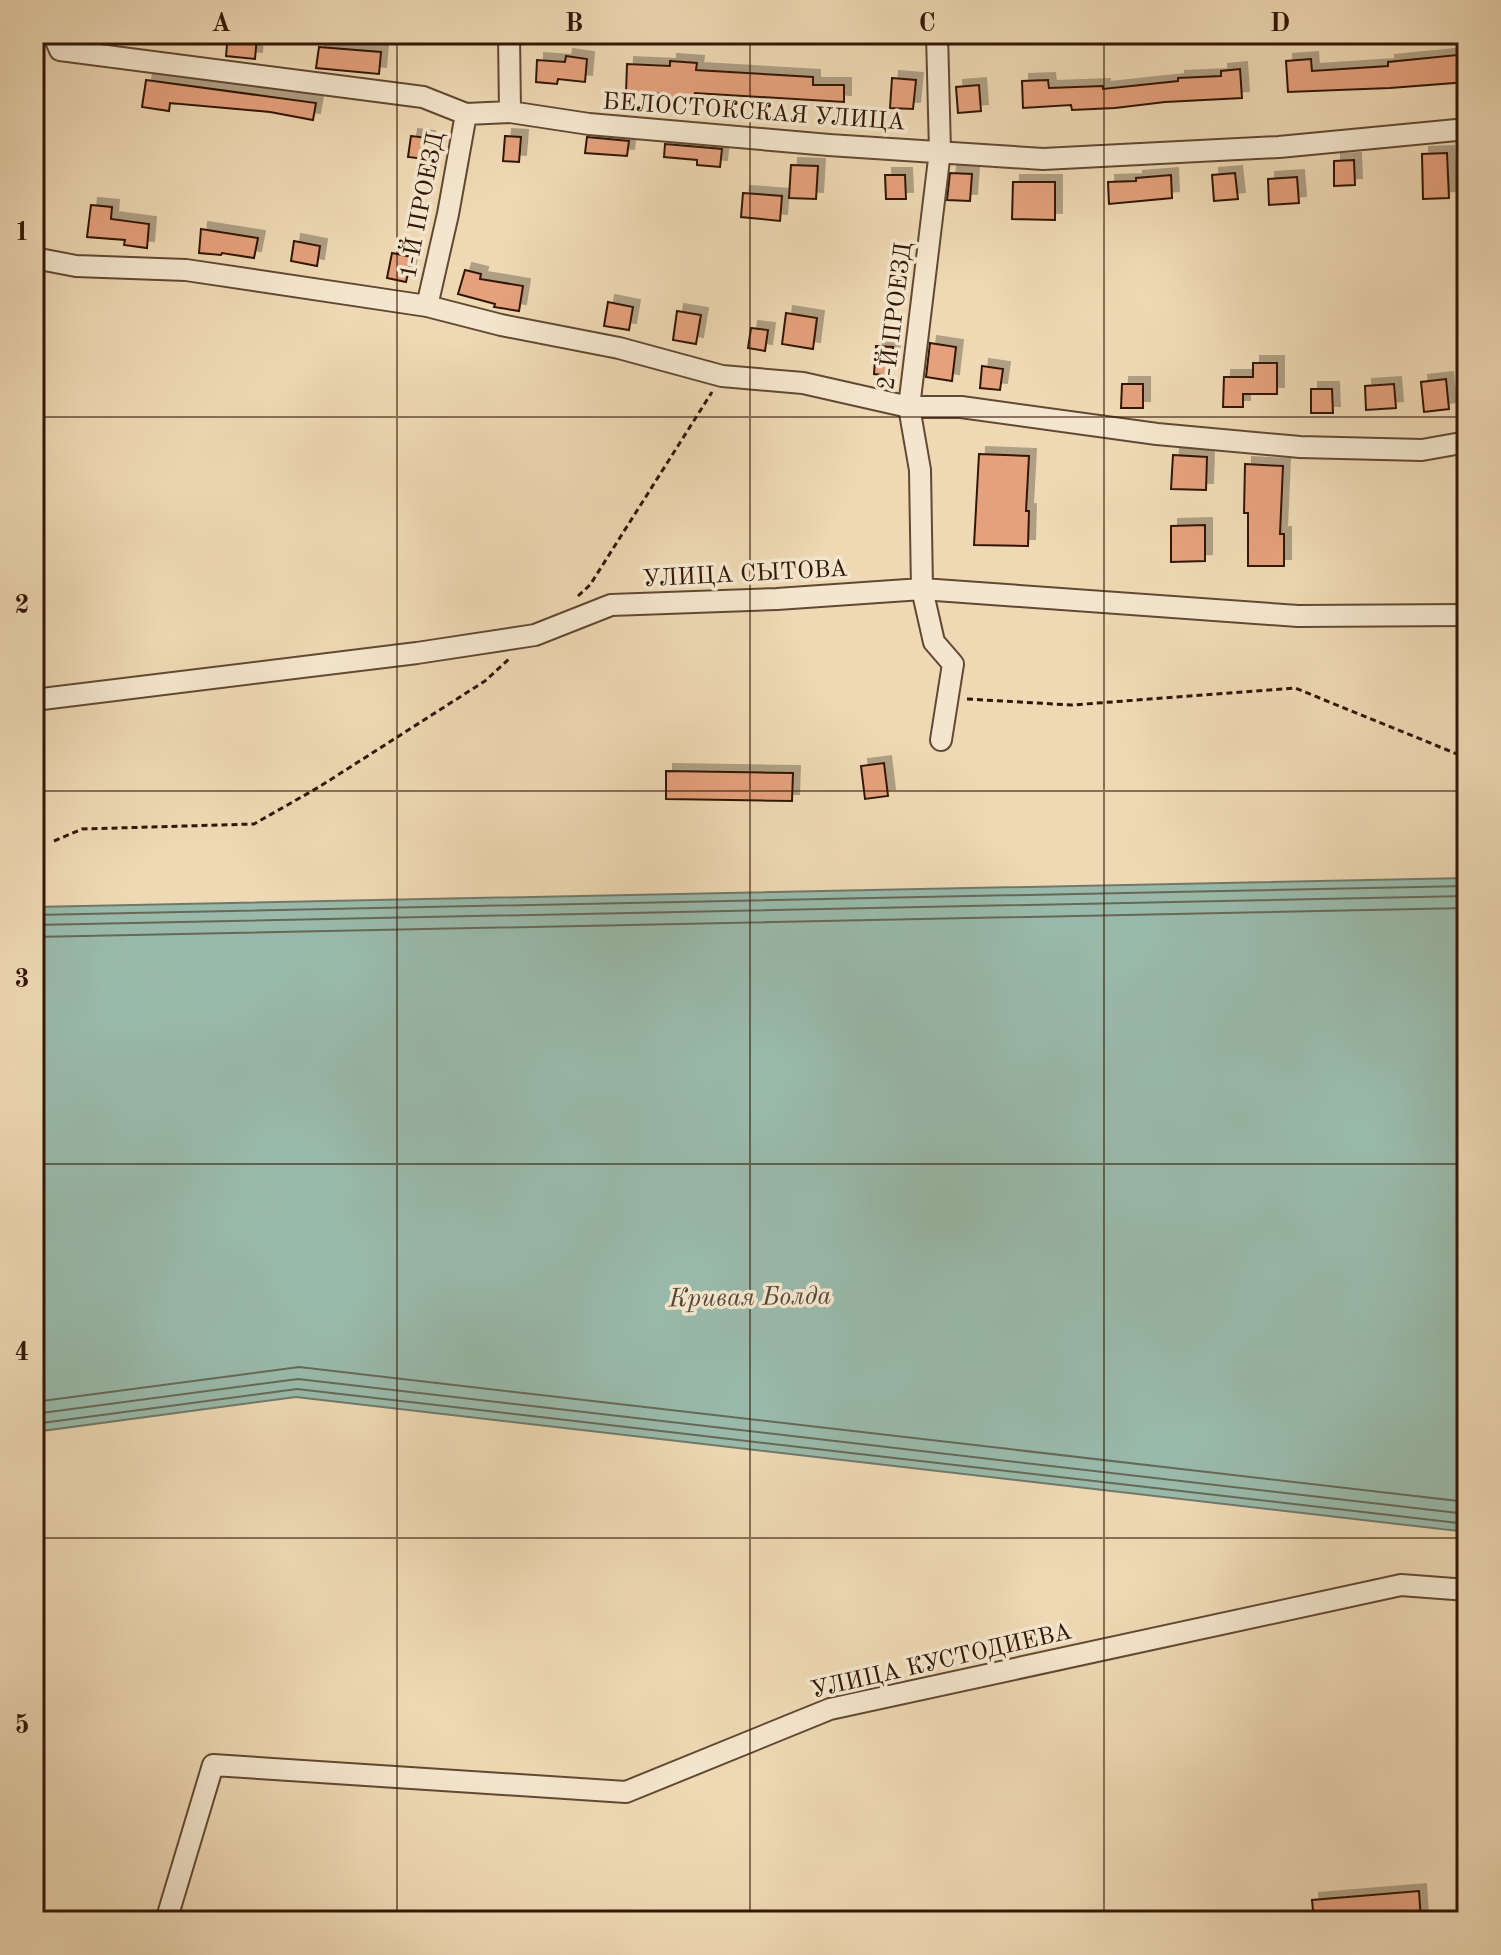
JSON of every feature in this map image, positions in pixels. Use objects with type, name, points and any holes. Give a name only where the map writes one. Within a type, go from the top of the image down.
[{"type":"street","name":"БЕЛОСТОКСКАЯ УЛИЦА","points":[[53,34],[60,50],[423,97],[466,114],[510,112],[619,127],[829,145],[1043,159],[1279,147],[1467,129]]},
{"type":"street","points":[[509,34],[510,112]]},
{"type":"street","name":"2-Й ПРОЕЗД","points":[[937,34],[940,151],[909,407],[920,470],[922,589],[934,642],[953,664],[941,740]]},
{"type":"street","name":"1-Й ПРОЕЗД","points":[[427,306],[466,114]]},
{"type":"street","points":[[34,258],[76,266],[186,270],[427,306],[501,325],[619,348],[722,376],[803,383],[909,407],[961,407],[1157,434],[1300,447],[1422,450],[1467,442]]},
{"type":"street","name":"УЛИЦА СЫТОВА","points":[[34,700],[417,653],[535,635],[611,605],[777,599],[922,589],[1298,616],[1467,615]]},
{"type":"street","name":"УЛИЦА КУСТОДИЕВА","points":[[166,1921],[213,1765],[626,1792],[830,1709],[1401,1585],[1467,1590]]},
{"type":"path","points":[[568,605],[590,585],[722,376]]},
{"type":"path","points":[[54,841],[82,829],[254,824],[319,787],[485,681],[535,635]]},
{"type":"path","points":[[948,698],[1072,705],[1295,688],[1467,758]]},
{"type":"water","name":"Кривая Болда","points":[[1467,878],[1467,1532],[296,1397],[34,1432],[34,907]]},
{"type":"building","points":[[228,34],[257,36],[255,59],[226,56]]},
{"type":"building","points":[[319,47],[381,52],[379,74],[316,68]]},
{"type":"building","points":[[1467,54],[1467,82],[1288,92],[1286,61],[1311,59],[1312,71],[1388,66],[1388,62]]},
{"type":"building","points":[[566,56],[587,59],[585,82],[558,79],[557,84],[536,82],[537,60],[565,62]]},
{"type":"building","points":[[670,61],[697,63],[696,70],[813,77],[813,85],[844,85],[844,102],[695,93],[694,99],[668,98],[668,94],[626,93],[627,64],[670,66]]},
{"type":"building","points":[[1240,69],[1242,98],[1072,110],[1071,105],[1023,108],[1022,81],[1048,80],[1049,88],[1103,86],[1103,89],[1178,81],[1178,78],[1221,76],[1221,71]]},
{"type":"building","points":[[892,78],[916,80],[913,109],[890,108]]},
{"type":"building","points":[[146,80],[316,103],[313,120],[270,112],[170,103],[169,111],[142,107]]},
{"type":"building","points":[[979,85],[981,111],[958,113],[956,87]]},
{"type":"building","points":[[411,136],[428,138],[425,159],[408,157]]},
{"type":"building","points":[[505,136],[521,137],[519,162],[503,161]]},
{"type":"building","points":[[587,137],[629,141],[627,156],[585,153]]},
{"type":"building","points":[[665,144],[722,149],[720,167],[697,165],[697,160],[664,157]]},
{"type":"building","points":[[1447,153],[1449,198],[1423,199],[1422,154]]},
{"type":"building","points":[[1354,160],[1355,185],[1334,186],[1334,161]]},
{"type":"building","points":[[791,165],[818,166],[816,199],[789,198]]},
{"type":"building","points":[[950,173],[972,174],[970,201],[947,200]]},
{"type":"building","points":[[1235,173],[1238,199],[1214,201],[1212,175]]},
{"type":"building","points":[[885,175],[905,175],[906,199],[886,199]]},
{"type":"building","points":[[1171,175],[1172,198],[1109,204],[1108,182]]},
{"type":"building","points":[[1297,177],[1299,203],[1269,205],[1268,179]]},
{"type":"building","points":[[1013,182],[1055,182],[1055,220],[1012,219]]},
{"type":"building","points":[[743,193],[782,196],[780,221],[741,217]]},
{"type":"building","points":[[91,205],[112,207],[111,219],[149,224],[147,248],[124,245],[125,240],[87,237]]},
{"type":"building","points":[[201,229],[258,238],[254,258],[199,253]]},
{"type":"building","points":[[294,241],[320,246],[317,266],[291,261]]},
{"type":"building","points":[[392,253],[412,257],[406,282],[387,278]]},
{"type":"building","points":[[465,270],[481,274],[480,279],[523,286],[519,311],[494,307],[495,304],[458,294]]},
{"type":"building","points":[[608,302],[633,307],[629,330],[604,326]]},
{"type":"building","points":[[677,311],[701,315],[696,344],[673,340]]},
{"type":"building","points":[[786,313],[817,318],[813,349],[782,344]]},
{"type":"building","points":[[751,328],[768,330],[765,351],[748,348]]},
{"type":"building","points":[[930,343],[956,347],[952,381],[926,377]]},
{"type":"building","points":[[876,346],[893,347],[891,376],[874,374]]},
{"type":"building","points":[[1253,363],[1277,363],[1277,394],[1243,394],[1243,407],[1223,407],[1224,377],[1253,377]]},
{"type":"building","points":[[982,366],[1003,369],[1000,390],[980,388]]},
{"type":"building","points":[[1446,379],[1449,409],[1424,412],[1421,382]]},
{"type":"building","points":[[1122,384],[1143,384],[1143,408],[1121,408]]},
{"type":"building","points":[[1394,384],[1396,408],[1366,410],[1365,386]]},
{"type":"building","points":[[1311,389],[1332,389],[1333,413],[1311,413]]},
{"type":"building","points":[[979,454],[1029,456],[1028,546],[974,545]]},
{"type":"building","points":[[1173,455],[1207,457],[1206,490],[1171,489]]},
{"type":"building","points":[[1245,464],[1283,466],[1280,534],[1284,534],[1284,566],[1248,566],[1248,513],[1244,513]]},
{"type":"building","points":[[1205,525],[1205,561],[1171,562],[1171,526]]},
{"type":"building","points":[[884,763],[888,796],[865,799],[861,766]]},
{"type":"building","points":[[666,771],[793,773],[792,801],[666,799]]},
{"type":"building","points":[[1419,1891],[1421,1921],[1314,1921],[1312,1900]]}]
